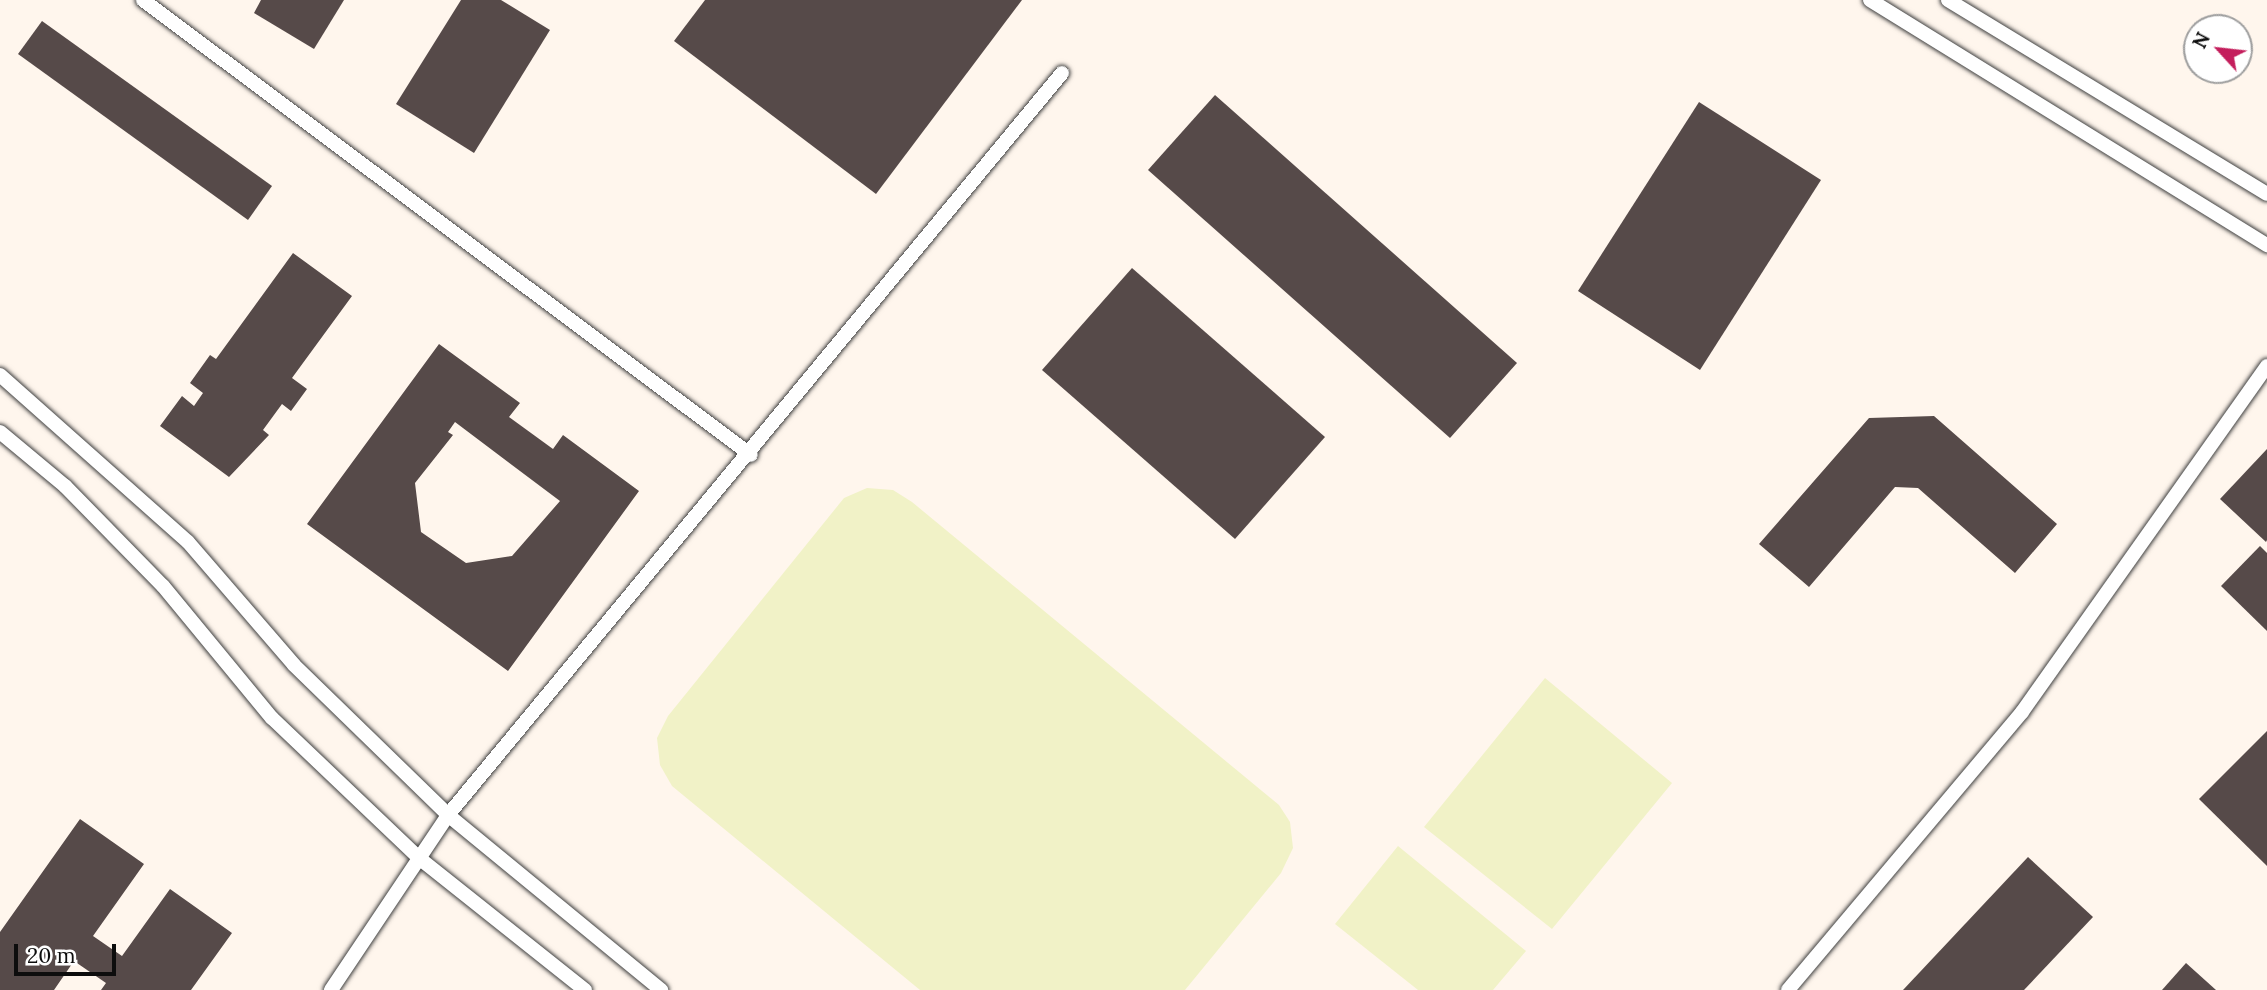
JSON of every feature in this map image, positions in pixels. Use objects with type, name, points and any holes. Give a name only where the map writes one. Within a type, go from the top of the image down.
[{"type":"lane","points":[[143,0],[751,455]]},
{"type":"lane","points":[[1870,0],[2267,246]]},
{"type":"lane","points":[[1948,0],[2267,194]]},
{"type":"lane","points":[[331,990],[448,816],[751,455],[1062,73]]},
{"type":"lane","points":[[1788,990],[2022,712],[2267,366]]},
{"type":"lane","points":[[0,375],[188,542],[294,665],[448,816],[660,990]]},
{"type":"lane","points":[[0,432],[65,486],[163,586],[272,718],[419,858],[585,990]]},
{"type":"green space","points":[[867,488],[893,490],[912,502],[1279,805],[1290,822],[1293,848],[1281,873],[1185,990],[920,990],[672,786],[660,765],[657,738],[668,716],[844,498]]},
{"type":"green space","points":[[1545,678],[1672,783],[1552,929],[1424,827]]},
{"type":"green space","points":[[1398,846],[1526,951],[1493,990],[1418,990],[1335,924]]},
{"type":"building","points":[[261,0],[344,0],[314,49],[254,13]]},
{"type":"building","points":[[461,0],[501,0],[550,30],[474,153],[396,104]]},
{"type":"building","points":[[705,0],[1022,0],[876,194],[674,41]]},
{"type":"building","points":[[42,21],[272,186],[248,220],[18,54]]},
{"type":"building","points":[[1215,95],[1517,363],[1450,438],[1148,170]]},
{"type":"building","points":[[1699,102],[1821,180],[1700,370],[1578,291]]},
{"type":"building","points":[[293,253],[352,296],[292,378],[307,389],[291,411],[282,404],[263,430],[269,435],[229,477],[160,426],[182,396],[194,406],[203,393],[190,383],[210,355],[216,359]]},
{"type":"building","points":[[1132,268],[1325,437],[1235,539],[1042,370]]},
{"type":"building","points":[[439,344],[520,403],[509,417],[553,449],[563,435],[639,491],[508,671],[307,524]],"holes":[[[455,422],[560,501],[512,556],[466,563],[421,532],[415,483],[453,435],[448,432]]]},
{"type":"building","points":[[1934,416],[2057,524],[2015,573],[1918,488],[1895,487],[1809,587],[1759,544],[1869,418]]},
{"type":"building","points":[[2267,449],[2267,540],[2266,542],[2220,499]]},
{"type":"building","points":[[2260,546],[2267,553],[2267,631],[2221,586]]},
{"type":"building","points":[[2267,731],[2267,866],[2199,799]]},
{"type":"building","points":[[80,819],[144,864],[93,936],[122,956],[170,889],[232,933],[191,990],[101,990],[106,983],[74,961],[54,990],[0,990],[0,932]]},
{"type":"building","points":[[2028,857],[2093,917],[2024,990],[1903,990]]},
{"type":"building","points":[[2186,963],[2216,990],[2162,990]]}]
